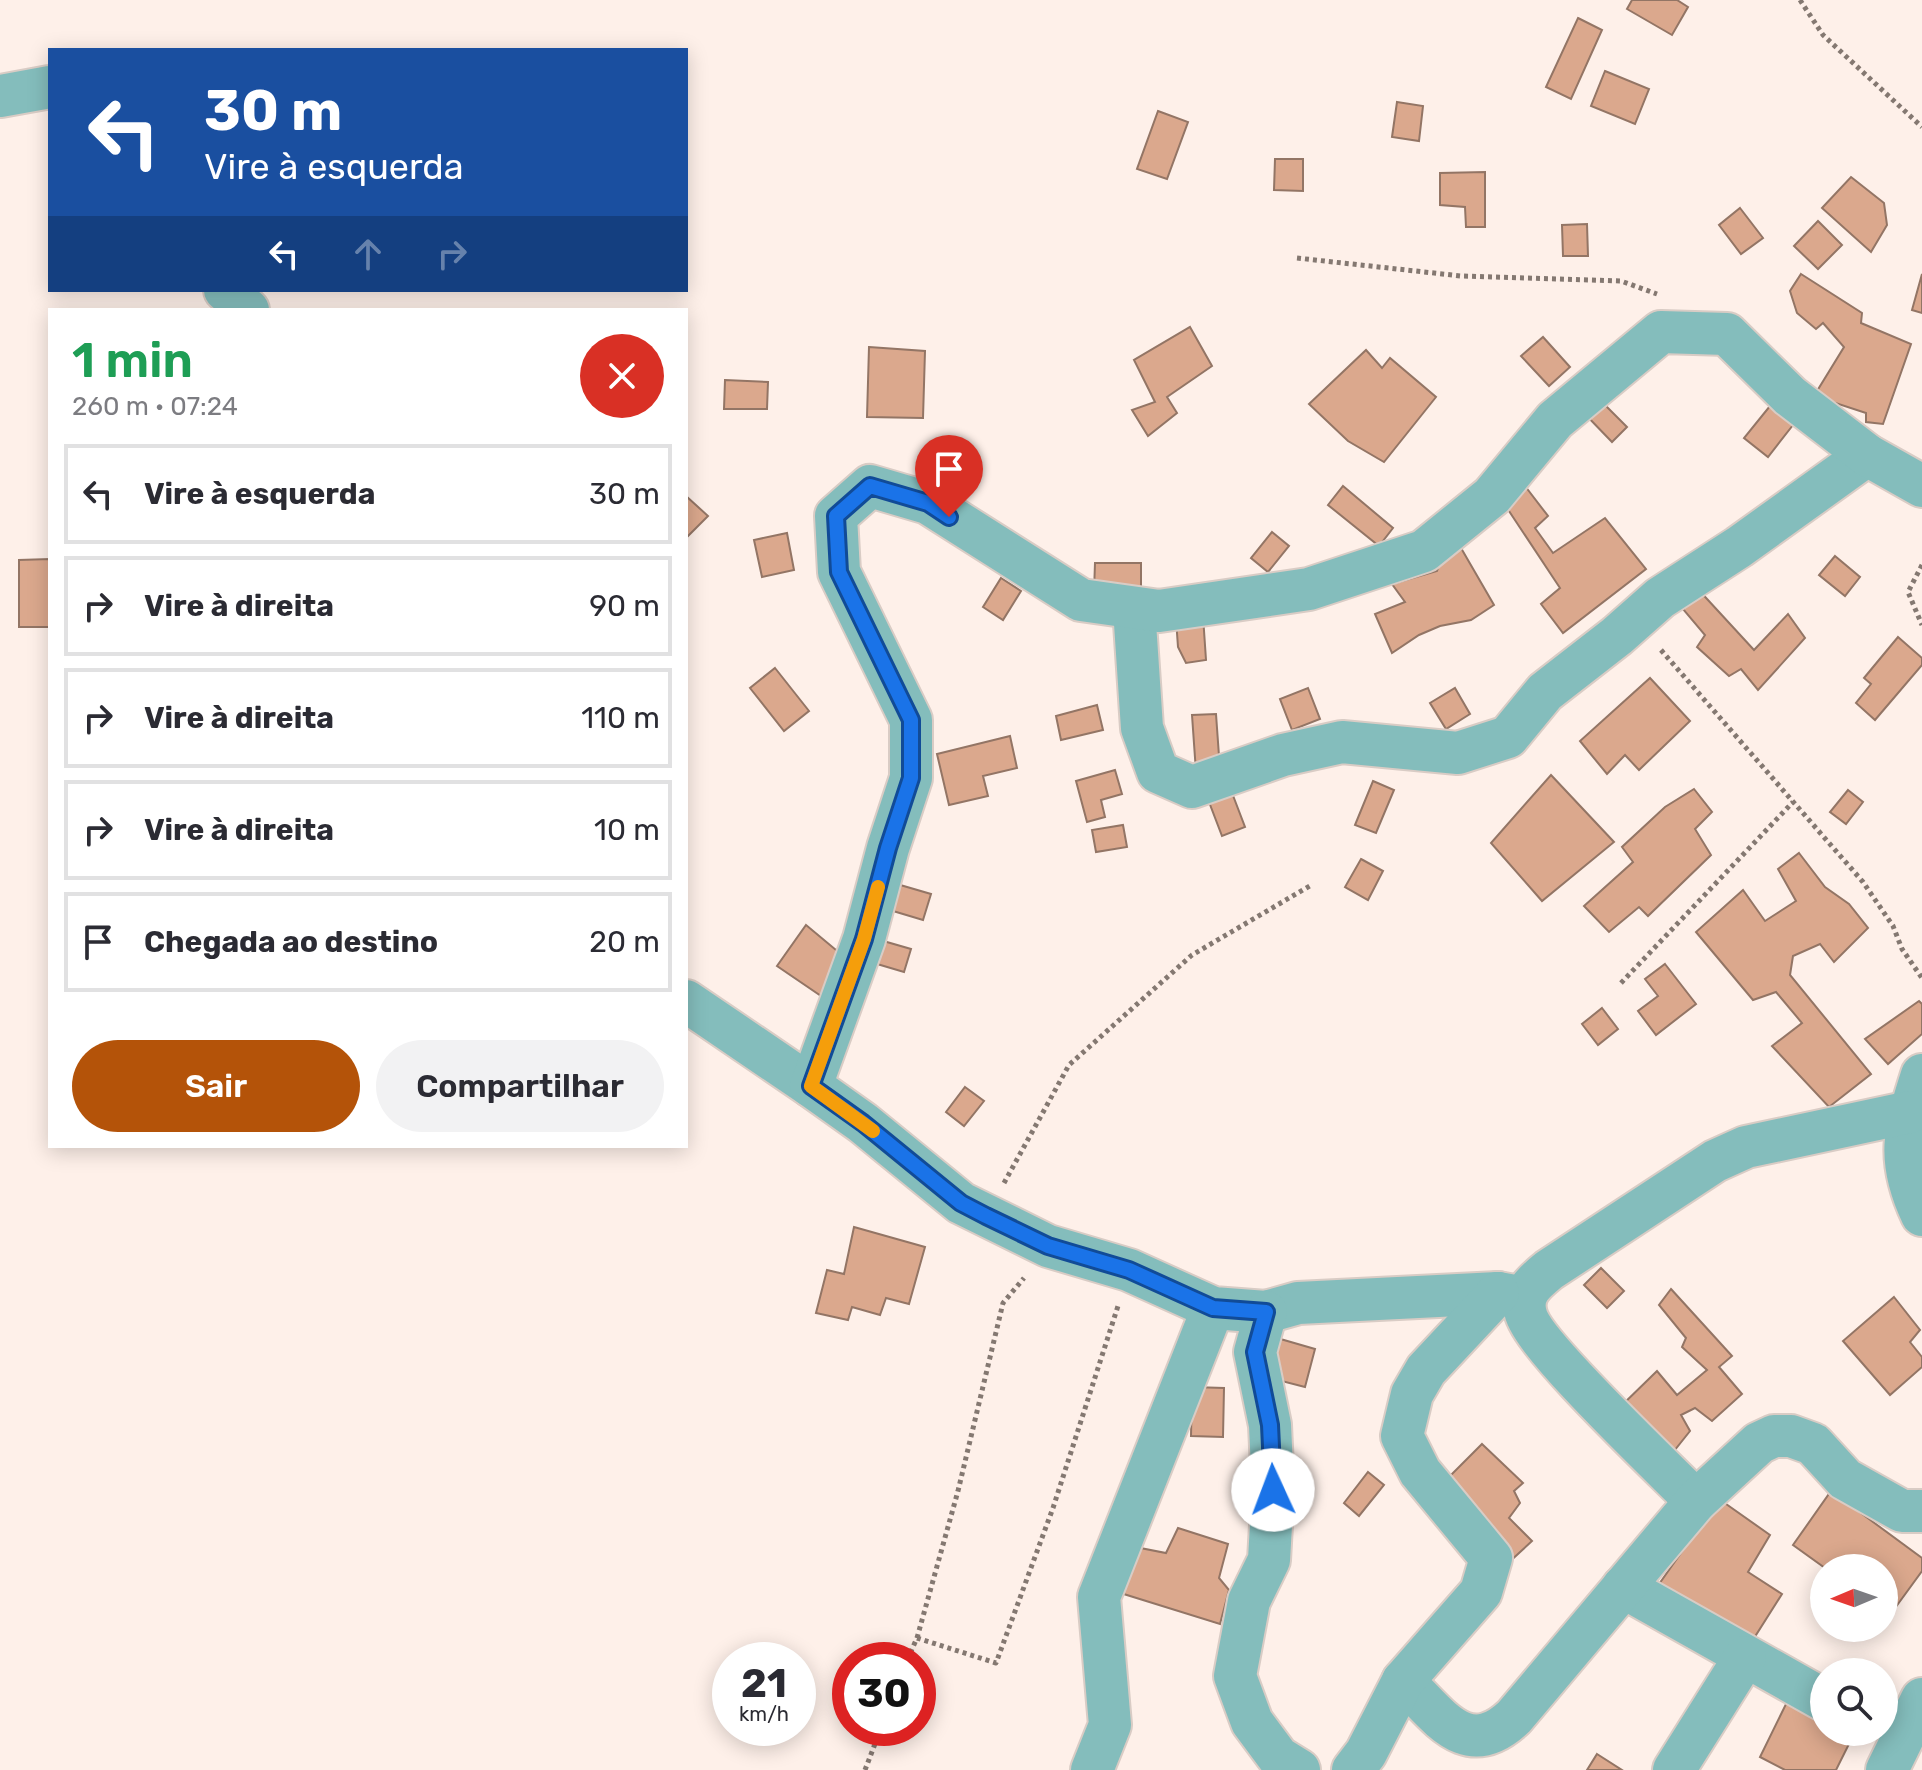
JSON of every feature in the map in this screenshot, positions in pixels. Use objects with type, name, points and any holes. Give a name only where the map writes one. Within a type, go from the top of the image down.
[{"type":"street","points":[[0,96],[48,87]]},
{"type":"street","points":[[227,292],[246,308]]},
{"type":"street","points":[[811,1086],[864,939],[888,848],[911,778],[911,720],[839,572],[836,516],[870,486],[928,503],[1081,600],[1159,611],[1309,589],[1424,551],[1492,496],[1555,420],[1661,332],[1727,334],[1790,396],[1867,455],[1922,486]]},
{"type":"street","points":[[1134,608],[1142,728],[1158,772],[1192,787],[1283,755],[1342,742],[1458,753],[1508,737],[1545,692],[1660,598],[1739,547],[1867,455]]},
{"type":"street","points":[[688,1002],[863,1123],[961,1203],[1048,1246],[1129,1270],[1213,1308],[1266,1312],[1298,1303],[1511,1296]]},
{"type":"street","points":[[1353,1770],[1366,1753],[1403,1681],[1481,1592],[1491,1558],[1420,1472],[1402,1436],[1412,1394],[1426,1370],[1511,1296],[1715,1161],[1746,1147],[1916,1094],[1904,1148],[1912,1193],[1922,1215]]},
{"type":"street","points":[[1511,1296],[1546,1348],[1696,1501]]},
{"type":"street","points":[[1092,1770],[1110,1725],[1099,1597],[1213,1308]]},
{"type":"street","points":[[1266,1312],[1255,1352],[1270,1425],[1273,1490],[1269,1560],[1249,1601],[1235,1676],[1252,1722],[1278,1757],[1299,1770]]},
{"type":"street","points":[[1403,1681],[1466,1736],[1482,1737],[1500,1731],[1696,1501],[1759,1443],[1774,1436],[1791,1436],[1813,1444],[1845,1479],[1902,1511],[1922,1511]]},
{"type":"street","points":[[1623,1587],[1810,1692]]},
{"type":"street","points":[[1674,1770],[1745,1657]]},
{"type":"street","points":[[1890,1748],[1922,1699]]},
{"type":"path","points":[[1800,0],[1823,35],[1922,127]]},
{"type":"path","points":[[1297,258],[1461,276],[1621,281],[1659,294]]},
{"type":"path","points":[[1922,565],[1908,592],[1922,625]]},
{"type":"path","points":[[1634,619],[1863,882],[1893,926],[1902,949],[1922,978]]},
{"type":"path","points":[[1621,983],[1793,802]]},
{"type":"path","points":[[986,1216],[1069,1065],[1192,955],[1313,884]]},
{"type":"path","points":[[915,1642],[958,1491],[1003,1303],[1031,1270],[1076,1255]]},
{"type":"path","points":[[917,1638],[996,1663],[1053,1508],[1129,1270]]},
{"type":"path","points":[[865,1770],[874,1746]]},
{"type":"building","points":[[1632,0],[1677,0],[1688,7],[1672,35],[1627,9]]},
{"type":"building","points":[[1578,18],[1602,30],[1571,99],[1546,87]]},
{"type":"building","points":[[1605,71],[1649,89],[1635,124],[1591,106]]},
{"type":"building","points":[[1397,102],[1423,106],[1419,141],[1392,137]]},
{"type":"building","points":[[1158,111],[1188,122],[1167,179],[1137,169]]},
{"type":"building","points":[[1275,159],[1303,159],[1303,191],[1274,190]]},
{"type":"building","points":[[1485,172],[1485,227],[1466,227],[1465,207],[1440,205],[1440,173]]},
{"type":"building","points":[[1851,177],[1884,203],[1887,225],[1871,252],[1822,208]]},
{"type":"building","points":[[1740,208],[1763,238],[1741,254],[1719,225]]},
{"type":"building","points":[[1818,221],[1842,245],[1818,269],[1794,246]]},
{"type":"building","points":[[1587,224],[1588,256],[1563,256],[1562,225]]},
{"type":"building","points":[[1801,274],[1862,313],[1861,323],[1911,344],[1883,424],[1866,422],[1866,413],[1814,396],[1844,347],[1823,323],[1816,329],[1797,313],[1790,291]]},
{"type":"building","points":[[1922,274],[1922,313],[1912,310]]},
{"type":"building","points":[[1190,327],[1212,366],[1167,397],[1177,413],[1148,436],[1132,410],[1155,402],[1134,360]]},
{"type":"building","points":[[1543,337],[1570,367],[1549,386],[1521,356]]},
{"type":"building","points":[[869,347],[925,351],[923,418],[867,417]]},
{"type":"building","points":[[1366,350],[1382,368],[1390,358],[1436,397],[1384,462],[1348,441],[1309,404]]},
{"type":"building","points":[[725,380],[768,382],[767,409],[724,409]]},
{"type":"building","points":[[1598,398],[1627,427],[1612,442],[1583,412]]},
{"type":"building","points":[[1770,406],[1793,425],[1768,457],[1744,438]]},
{"type":"building","points":[[1343,486],[1393,528],[1379,546],[1328,505]]},
{"type":"building","points":[[1525,486],[1548,516],[1535,528],[1553,553],[1605,518],[1646,569],[1563,633],[1541,604],[1560,588],[1505,505]]},
{"type":"building","points":[[688,498],[708,516],[688,536]]},
{"type":"building","points":[[1272,532],[1289,546],[1268,572],[1251,558]]},
{"type":"building","points":[[787,533],[794,570],[762,577],[754,540]]},
{"type":"building","points":[[1461,548],[1494,605],[1471,620],[1440,626],[1419,635],[1392,653],[1375,614],[1405,602],[1392,584],[1437,571],[1441,558]]},
{"type":"building","points":[[1835,556],[1860,577],[1845,596],[1819,575]]},
{"type":"building","points":[[48,559],[48,627],[19,627],[19,560]]},
{"type":"building","points":[[1095,563],[1141,563],[1141,591],[1094,592]]},
{"type":"building","points":[[1001,578],[1021,591],[1003,620],[983,607]]},
{"type":"building","points":[[1696,587],[1754,650],[1788,614],[1805,638],[1758,690],[1741,669],[1729,676],[1697,647],[1705,635],[1677,602]]},
{"type":"building","points":[[1203,616],[1206,660],[1186,663],[1178,647],[1176,619]]},
{"type":"building","points":[[1898,637],[1922,658],[1922,665],[1875,720],[1856,703],[1871,684],[1864,678]]},
{"type":"building","points":[[775,668],[809,711],[784,731],[750,688]]},
{"type":"building","points":[[1650,678],[1690,721],[1639,770],[1625,755],[1607,774],[1580,741]]},
{"type":"building","points":[[1308,688],[1320,719],[1292,730],[1280,699]]},
{"type":"building","points":[[1455,688],[1470,714],[1446,729],[1430,703]]},
{"type":"building","points":[[1097,705],[1103,730],[1061,740],[1056,716]]},
{"type":"building","points":[[1216,714],[1220,770],[1196,772],[1192,715]]},
{"type":"building","points":[[1010,736],[1017,768],[983,776],[988,796],[949,805],[937,754]]},
{"type":"building","points":[[1115,770],[1122,794],[1101,800],[1105,817],[1087,822],[1076,781]]},
{"type":"building","points":[[1551,775],[1614,842],[1542,901],[1491,843]]},
{"type":"building","points":[[1373,781],[1394,790],[1376,833],[1355,825]]},
{"type":"building","points":[[1229,785],[1245,827],[1222,836],[1206,794]]},
{"type":"building","points":[[1694,789],[1712,812],[1695,829],[1711,855],[1648,916],[1639,907],[1609,932],[1584,906],[1633,862],[1622,847],[1665,807]]},
{"type":"building","points":[[1848,790],[1863,802],[1846,824],[1830,812]]},
{"type":"building","points":[[1123,825],[1127,847],[1096,852],[1092,830]]},
{"type":"building","points":[[1799,853],[1825,887],[1849,904],[1868,928],[1834,962],[1820,944],[1793,956],[1790,975],[1871,1074],[1829,1107],[1772,1046],[1802,1023],[1776,992],[1753,1000],[1696,932],[1743,890],[1765,921],[1796,901],[1778,869]]},
{"type":"building","points":[[1361,859],[1383,871],[1368,900],[1345,887]]},
{"type":"building","points":[[890,882],[931,894],[923,920],[883,908]]},
{"type":"building","points":[[806,925],[842,955],[824,998],[777,966]]},
{"type":"building","points":[[873,938],[911,949],[904,972],[867,961]]},
{"type":"building","points":[[1665,964],[1696,1004],[1656,1035],[1638,1011],[1658,996],[1645,979]]},
{"type":"building","points":[[1919,1001],[1922,1004],[1922,1034],[1888,1064],[1865,1039]]},
{"type":"building","points":[[1602,1008],[1618,1029],[1598,1045],[1582,1024]]},
{"type":"building","points":[[965,1087],[984,1101],[964,1126],[946,1112]]},
{"type":"building","points":[[854,1227],[925,1247],[909,1304],[886,1298],[880,1315],[852,1307],[848,1320],[816,1313],[827,1270],[844,1274]]},
{"type":"building","points":[[1601,1268],[1624,1291],[1607,1308],[1584,1285]]},
{"type":"building","points":[[1671,1289],[1732,1356],[1719,1367],[1742,1394],[1712,1421],[1695,1408],[1681,1415],[1690,1431],[1670,1456],[1617,1410],[1657,1371],[1677,1395],[1707,1370],[1682,1347],[1686,1338],[1659,1305]]},
{"type":"building","points":[[1894,1297],[1920,1330],[1910,1342],[1922,1357],[1922,1367],[1890,1395],[1843,1341]]},
{"type":"building","points":[[1277,1338],[1315,1349],[1305,1387],[1266,1377]]},
{"type":"building","points":[[1192,1387],[1224,1388],[1223,1437],[1191,1436]]},
{"type":"building","points":[[1482,1444],[1523,1483],[1514,1491],[1520,1503],[1509,1518],[1532,1541],[1507,1564],[1436,1490]]},
{"type":"building","points":[[1368,1472],[1384,1485],[1359,1516],[1344,1503]]},
{"type":"building","points":[[1831,1491],[1922,1558],[1922,1571],[1898,1604],[1898,1554],[1810,1554],[1810,1557],[1793,1545]]},
{"type":"building","points":[[1719,1499],[1770,1535],[1748,1572],[1782,1594],[1749,1646],[1657,1587]]},
{"type":"building","points":[[1178,1528],[1228,1544],[1219,1578],[1229,1590],[1220,1624],[1114,1591],[1125,1545],[1166,1553]]},
{"type":"building","points":[[1788,1700],[1810,1711],[1810,1746],[1848,1746],[1836,1770],[1785,1770],[1760,1757]]},
{"type":"building","points":[[1597,1754],[1622,1770],[1587,1770]]},
{"type":"slow traffic","points":[[873,1131],[811,1086],[864,939],[878,887]]},
{"type":"route","points":[[949,517],[928,503],[870,486],[836,516],[839,572],[911,720],[911,778],[888,848],[864,939],[811,1086],[863,1123],[961,1203],[986,1216],[1048,1246],[1129,1270],[1213,1308],[1266,1312],[1255,1352],[1270,1425],[1273,1490]]}]
